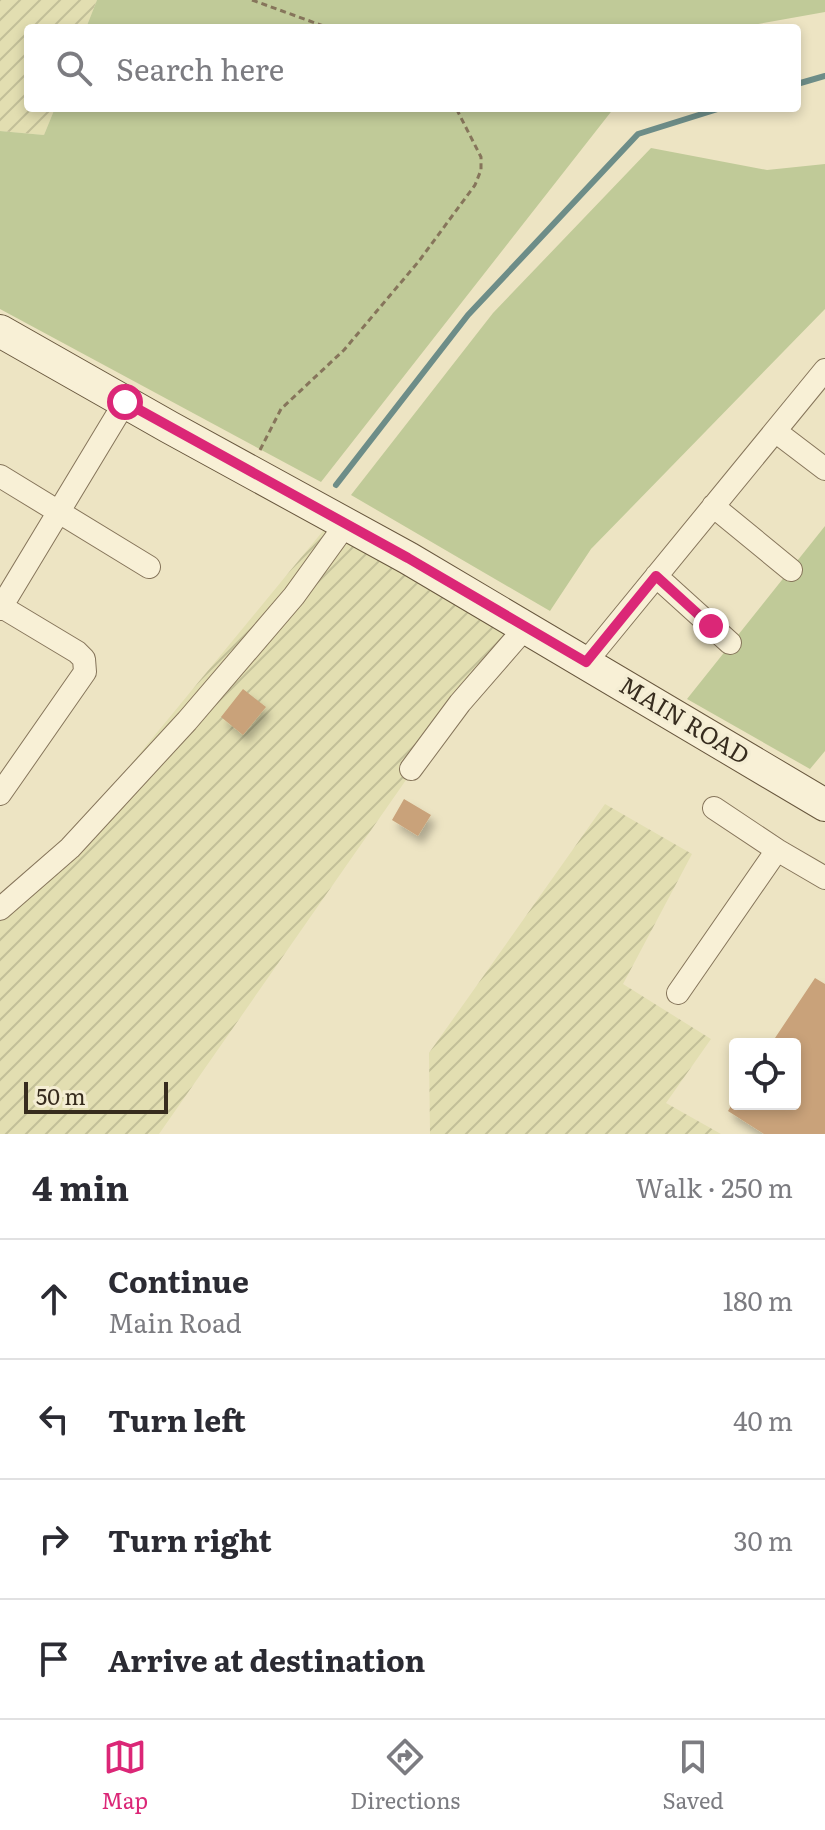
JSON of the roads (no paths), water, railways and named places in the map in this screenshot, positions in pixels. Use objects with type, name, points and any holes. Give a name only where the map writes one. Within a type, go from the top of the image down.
[{"type":"street","name":"MAIN ROAD","points":[[0,331],[526,627],[825,805]]},
{"type":"street","points":[[586,662],[825,370]]},
{"type":"street","points":[[0,794],[85,672],[84,659],[77,652],[1,608],[125,402]]},
{"type":"street","points":[[775,431],[825,469]]},
{"type":"street","points":[[0,476],[149,567]]},
{"type":"street","points":[[713,506],[791,570]]},
{"type":"street","points":[[0,909],[70,848],[187,721],[294,596],[346,524]]},
{"type":"street","points":[[656,576],[730,643]]},
{"type":"street","points":[[411,769],[460,703],[526,627]]},
{"type":"street","points":[[714,808],[825,878]]},
{"type":"street","points":[[678,993],[777,850]]},
{"type":"waterway","points":[[801,83],[825,76]]},
{"type":"waterway","points":[[336,485],[468,315],[638,134],[708,112]]}]
